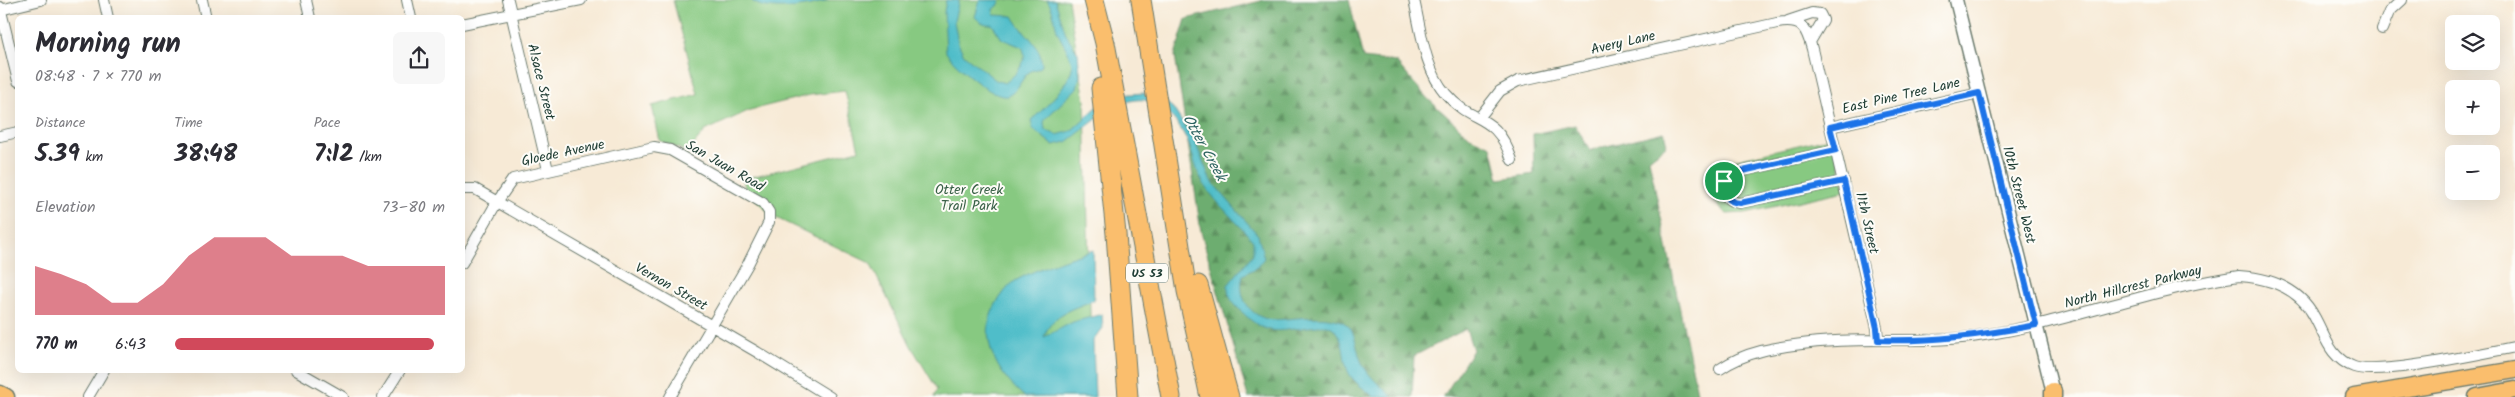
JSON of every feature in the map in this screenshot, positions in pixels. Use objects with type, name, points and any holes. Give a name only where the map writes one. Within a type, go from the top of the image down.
[{"type":"highway","points":[[1093,0],[1101,42],[1115,149],[1128,397]]},
{"type":"highway","name":"US 53","points":[[1141,0],[1187,291],[1210,397]]},
{"type":"highway","name":"US 53","points":[[1115,149],[1170,393]]},
{"type":"highway","points":[[1169,168],[1201,298],[1229,397]]},
{"type":"main road","points":[[2354,397],[2515,370]]},
{"type":"main road","points":[[2477,397],[2515,390]]},
{"type":"main road","points":[[0,394],[6,397]]},
{"type":"street","points":[[15,69],[0,9],[41,0]]},
{"type":"street","points":[[104,0],[107,15]]},
{"type":"street","points":[[202,0],[205,15]]},
{"type":"street","points":[[306,0],[309,15]]},
{"type":"street","points":[[407,0],[410,15]]},
{"type":"street","name":"Alsace Street","points":[[508,0],[548,170]]},
{"type":"street","points":[[465,23],[581,0]]},
{"type":"street","points":[[1414,0],[1429,62],[1436,82],[1457,105],[1490,123],[1502,136],[1512,160]]},
{"type":"street","name":"10th Street West","points":[[1956,0],[2053,395]]},
{"type":"street","points":[[2382,29],[2389,12],[2402,0]]},
{"type":"street","name":"Avery Lane","points":[[1480,118],[1500,91],[1518,81],[1787,21],[1812,13],[1820,14],[1823,20],[1810,42]]},
{"type":"street","name":"11th Street","points":[[1787,21],[1802,26],[1810,42],[1844,181],[1877,328],[1878,340]]},
{"type":"street","name":"East Pine Tree Lane","points":[[1830,127],[1979,93]]},
{"type":"street","points":[[0,136],[15,133]]},
{"type":"street","name":"Gloede Avenue","points":[[465,258],[497,202],[513,179],[654,147]]},
{"type":"street","name":"San Juan Road","points":[[654,147],[670,150],[763,204],[769,212],[769,222],[748,264],[711,326]]},
{"type":"street","points":[[1836,150],[1734,173],[1724,181],[1724,194],[1729,200],[1740,203],[1844,181]]},
{"type":"street","points":[[465,189],[475,189],[497,202]]},
{"type":"street","name":"Vernon Street","points":[[497,202],[757,352],[830,397]]},
{"type":"street","name":"North Hillcrest Parkway","points":[[1720,369],[1738,357],[1779,347],[1819,342],[1926,341],[1965,338],[2036,325],[2226,278],[2253,277],[2276,282],[2298,295],[2315,318],[2330,350],[2344,362],[2362,369],[2387,368],[2515,347]]},
{"type":"street","points":[[670,397],[711,326]]},
{"type":"street","points":[[88,397],[102,373]]},
{"type":"street","points":[[301,373],[343,397]]},
{"type":"street","points":[[384,397],[398,373]]},
{"type":"green space","name":"Otter Creek Trail Park","points":[[673,0],[1068,0],[1085,100],[1092,397],[934,397],[937,389],[911,346],[870,263],[772,216],[745,188],[743,179],[859,150],[845,91],[810,95],[750,110],[705,131],[688,152],[660,141],[652,106],[698,94]]},
{"type":"green space","points":[[1265,0],[1349,0],[1363,58],[1396,62],[1427,98],[1470,137],[1491,146],[1499,179],[1534,174],[1533,134],[1575,125],[1590,150],[1664,132],[1667,145],[1649,159],[1698,397],[1443,397],[1473,350],[1466,329],[1414,356],[1412,397],[1248,397],[1201,232],[1175,55],[1186,19]]},
{"type":"green space","points":[[1833,137],[1845,191],[1745,213],[1727,214],[1715,202],[1710,191],[1720,163]]},
{"type":"water","points":[[751,0],[828,0],[800,7],[777,8],[766,7]]},
{"type":"water","points":[[946,0],[959,0],[954,21],[958,43],[964,55],[997,81],[1005,83],[1013,76],[1021,67],[1024,52],[1022,47],[1002,39],[992,24],[983,23],[975,17],[980,0],[1001,0],[998,6],[993,9],[994,15],[1013,16],[1039,51],[1042,66],[1028,73],[1014,92],[1007,96],[1001,96],[984,87],[965,72],[946,52],[944,12]]},
{"type":"water","points":[[1047,0],[1055,0],[1066,34],[1078,53],[1080,76],[1077,88],[1046,118],[1044,122],[1045,130],[1057,135],[1071,131],[1098,106],[1120,95],[1143,93],[1163,100],[1173,108],[1196,144],[1211,181],[1258,235],[1264,258],[1257,267],[1243,275],[1242,291],[1247,305],[1257,315],[1272,320],[1319,317],[1342,322],[1352,331],[1364,367],[1377,383],[1393,397],[1374,397],[1352,378],[1347,369],[1340,339],[1332,327],[1318,326],[1279,331],[1265,329],[1250,319],[1233,302],[1228,293],[1228,285],[1253,254],[1253,241],[1209,192],[1198,173],[1186,138],[1172,117],[1158,105],[1144,100],[1129,101],[1099,117],[1067,142],[1053,145],[1033,129],[1031,120],[1063,86],[1072,65],[1058,33],[1053,12]]},
{"type":"water","points":[[1093,250],[1094,300],[1071,309],[1058,317],[1052,322],[1044,337],[1073,322],[1102,314],[1103,328],[1093,341],[1095,397],[1025,397],[1006,378],[993,355],[989,343],[990,317],[996,304],[1015,281],[1044,267]]},
{"type":"route","points":[[1979,93],[2036,325],[1965,338],[1926,341],[1878,340],[1877,328],[1844,181],[1740,203],[1729,200],[1724,194],[1724,181],[1734,173],[1836,150],[1830,127],[1979,93]]},
{"type":"water label","name":"Otter Creek","points":[[1204,148]]}]
